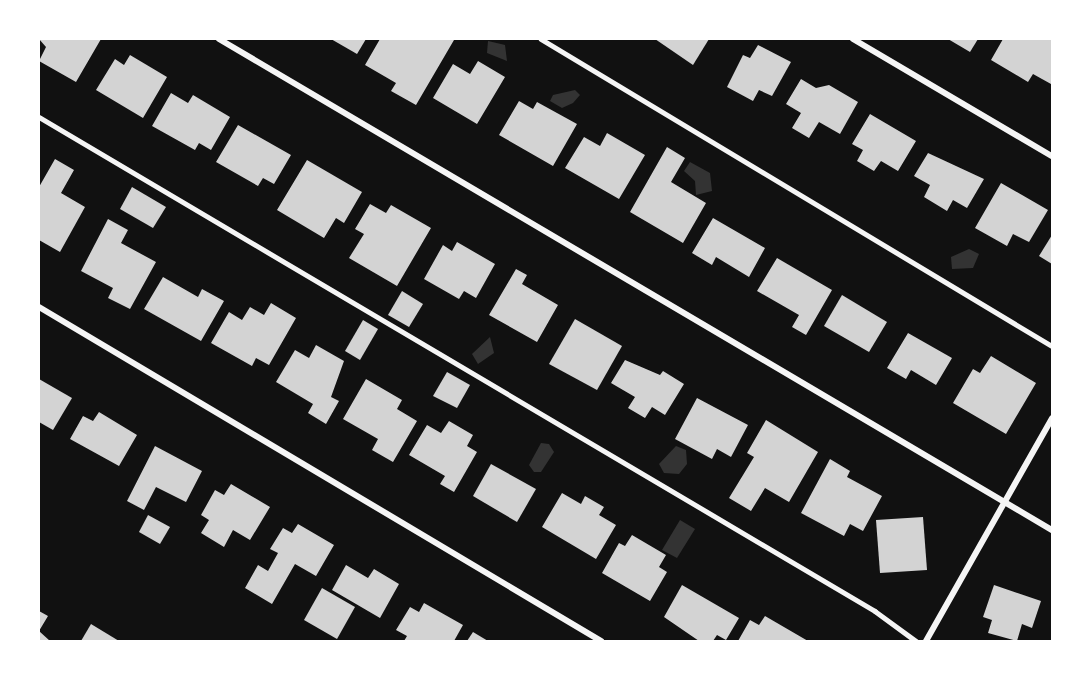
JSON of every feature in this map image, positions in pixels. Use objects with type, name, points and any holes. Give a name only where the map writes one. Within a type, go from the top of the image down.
[{"type":"street","points":[[219,39],[1052,530]]},
{"type":"street","points":[[853,39],[1052,156]]},
{"type":"street","points":[[39,307],[601,641]]},
{"type":"street","points":[[926,641],[1003,501],[1052,418]]},
{"type":"lane","points":[[541,39],[1052,346]]},
{"type":"lane","points":[[39,117],[874,611],[916,641]]},
{"type":"shaded area","points":[[488,41],[505,45],[507,61],[487,53]]},
{"type":"shaded area","points":[[575,90],[580,95],[573,103],[562,108],[550,101],[553,95]]},
{"type":"shaded area","points":[[690,162],[710,173],[712,191],[696,195],[695,181],[684,171]]},
{"type":"shaded area","points":[[969,249],[979,254],[973,268],[952,269],[951,257]]},
{"type":"shaded area","points":[[490,337],[494,353],[478,364],[472,354]]},
{"type":"shaded area","points":[[541,443],[549,444],[554,452],[541,472],[534,472],[529,465]]},
{"type":"shaded area","points":[[676,446],[686,450],[687,464],[679,474],[664,473],[659,464]]},
{"type":"shaded area","points":[[680,520],[695,529],[677,558],[662,550]]},
{"type":"building","points":[[39,39],[101,39],[76,82],[39,61],[46,47]]},
{"type":"building","points":[[331,39],[366,39],[357,54]]},
{"type":"building","points":[[380,39],[454,40],[416,105],[391,91],[396,83],[365,65]]},
{"type":"building","points":[[655,39],[709,39],[693,65]]},
{"type":"building","points":[[948,39],[978,39],[970,52]]},
{"type":"building","points":[[1003,39],[1052,39],[1051,84],[1033,74],[1028,82],[991,60]]},
{"type":"building","points":[[758,45],[791,62],[772,96],[759,90],[753,101],[727,87],[743,55],[750,58]]},
{"type":"building","points":[[130,55],[167,77],[143,118],[96,90],[115,59],[124,65]]},
{"type":"building","points":[[478,61],[505,77],[477,124],[433,98],[453,64],[470,74]]},
{"type":"building","points":[[801,79],[816,88],[829,85],[858,102],[840,134],[819,122],[809,138],[792,128],[801,113],[786,104]]},
{"type":"building","points":[[171,93],[188,103],[193,95],[230,117],[211,150],[199,143],[195,150],[152,126]]},
{"type":"building","points":[[519,101],[533,109],[537,102],[577,124],[553,166],[499,135]]},
{"type":"building","points":[[870,114],[916,141],[898,171],[881,161],[874,171],[857,161],[863,150],[852,144]]},
{"type":"building","points":[[238,125],[291,155],[274,184],[263,178],[258,186],[216,162]]},
{"type":"building","points":[[607,133],[645,155],[619,199],[565,168],[584,137],[600,146]]},
{"type":"building","points":[[667,147],[685,158],[671,182],[706,203],[683,243],[630,212]]},
{"type":"building","points":[[928,153],[984,179],[967,208],[953,200],[947,211],[924,197],[930,185],[914,176]]},
{"type":"building","points":[[55,159],[74,170],[61,193],[85,207],[60,252],[39,240],[39,187]]},
{"type":"building","points":[[307,160],[362,192],[344,223],[336,218],[324,238],[277,210]]},
{"type":"building","points":[[1001,183],[1048,210],[1029,242],[1013,234],[1007,246],[975,228]]},
{"type":"building","points":[[132,187],[166,207],[153,228],[120,209]]},
{"type":"building","points":[[370,204],[386,213],[391,205],[431,228],[397,286],[349,258],[364,234],[355,229]]},
{"type":"building","points":[[713,218],[765,248],[749,277],[716,257],[712,265],[692,253]]},
{"type":"building","points":[[108,219],[128,230],[121,243],[156,262],[130,309],[108,298],[113,288],[81,271]]},
{"type":"building","points":[[1052,235],[1052,264],[1039,256]]},
{"type":"building","points":[[457,242],[495,264],[476,298],[464,291],[459,299],[424,279],[443,245],[452,251]]},
{"type":"building","points":[[777,258],[832,290],[806,335],[792,327],[799,315],[757,291]]},
{"type":"building","points":[[516,269],[527,275],[522,284],[558,305],[537,342],[489,315]]},
{"type":"building","points":[[163,277],[198,297],[202,289],[224,301],[201,341],[144,309]]},
{"type":"building","points":[[402,291],[423,304],[409,327],[388,315]]},
{"type":"building","points":[[842,295],[887,322],[869,352],[824,326]]},
{"type":"building","points":[[271,303],[296,318],[269,365],[256,358],[252,366],[211,343],[229,312],[242,320],[250,307],[264,315]]},
{"type":"building","points":[[575,319],[622,346],[597,390],[549,364]]},
{"type":"building","points":[[363,320],[378,329],[360,360],[345,351]]},
{"type":"building","points":[[908,333],[952,358],[936,385],[911,370],[906,379],[887,368]]},
{"type":"building","points":[[316,345],[344,361],[331,397],[339,401],[326,424],[308,413],[313,404],[276,382],[295,350],[309,358]]},
{"type":"building","points":[[991,356],[1036,383],[1006,434],[953,403],[973,369],[980,373]]},
{"type":"building","points":[[625,360],[660,375],[663,371],[684,384],[665,415],[652,407],[645,418],[628,408],[635,397],[611,383]]},
{"type":"building","points":[[447,372],[470,385],[457,408],[433,396]]},
{"type":"building","points":[[39,379],[72,398],[53,430],[39,422]]},
{"type":"building","points":[[366,379],[402,400],[397,409],[417,421],[393,462],[372,450],[378,439],[343,419]]},
{"type":"building","points":[[697,398],[748,425],[731,457],[717,449],[712,459],[675,439]]},
{"type":"building","points":[[99,412],[137,435],[119,466],[70,439],[83,416],[93,421]]},
{"type":"building","points":[[766,420],[818,452],[789,502],[765,488],[751,511],[729,498],[754,457],[747,453]]},
{"type":"building","points":[[449,421],[473,435],[467,446],[477,452],[454,492],[440,484],[445,476],[409,455],[427,425],[441,433]]},
{"type":"building","points":[[155,446],[202,471],[186,502],[156,487],[144,510],[127,501]]},
{"type":"building","points":[[830,459],[850,471],[847,477],[882,496],[863,531],[850,524],[844,536],[801,513]]},
{"type":"building","points":[[491,464],[536,489],[517,522],[473,496]]},
{"type":"building","points":[[231,484],[270,507],[250,540],[233,530],[224,547],[201,533],[209,520],[201,515],[215,490],[224,495]]},
{"type":"building","points":[[562,493],[581,504],[585,496],[604,507],[599,515],[616,525],[596,559],[542,527]]},
{"type":"building","points":[[148,515],[170,527],[160,544],[139,532]]},
{"type":"building","points":[[923,517],[927,570],[880,573],[876,520]]},
{"type":"building","points":[[298,524],[334,545],[316,576],[295,564],[272,604],[245,588],[258,565],[268,571],[278,553],[270,549],[283,528],[292,533]]},
{"type":"building","points":[[632,535],[666,555],[659,567],[667,572],[650,601],[602,573],[619,543],[625,546]]},
{"type":"building","points":[[346,565],[368,578],[374,569],[399,584],[380,618],[332,590]]},
{"type":"building","points":[[682,585],[739,618],[726,640],[717,635],[713,641],[699,641],[664,617]]},
{"type":"building","points":[[994,585],[1041,601],[1032,628],[1022,624],[1017,641],[988,633],[992,620],[983,617]]},
{"type":"building","points":[[322,588],[355,607],[337,639],[304,620]]},
{"type":"building","points":[[424,603],[463,625],[454,641],[404,641],[407,636],[396,630],[410,607],[419,612]]},
{"type":"building","points":[[39,611],[48,616],[39,631]]},
{"type":"building","points":[[765,616],[808,641],[738,641],[750,620],[759,625]]},
{"type":"building","points":[[91,624],[119,641],[81,641]]},
{"type":"building","points":[[39,631],[50,641],[39,641]]},
{"type":"building","points":[[473,632],[488,641],[467,641]]}]
